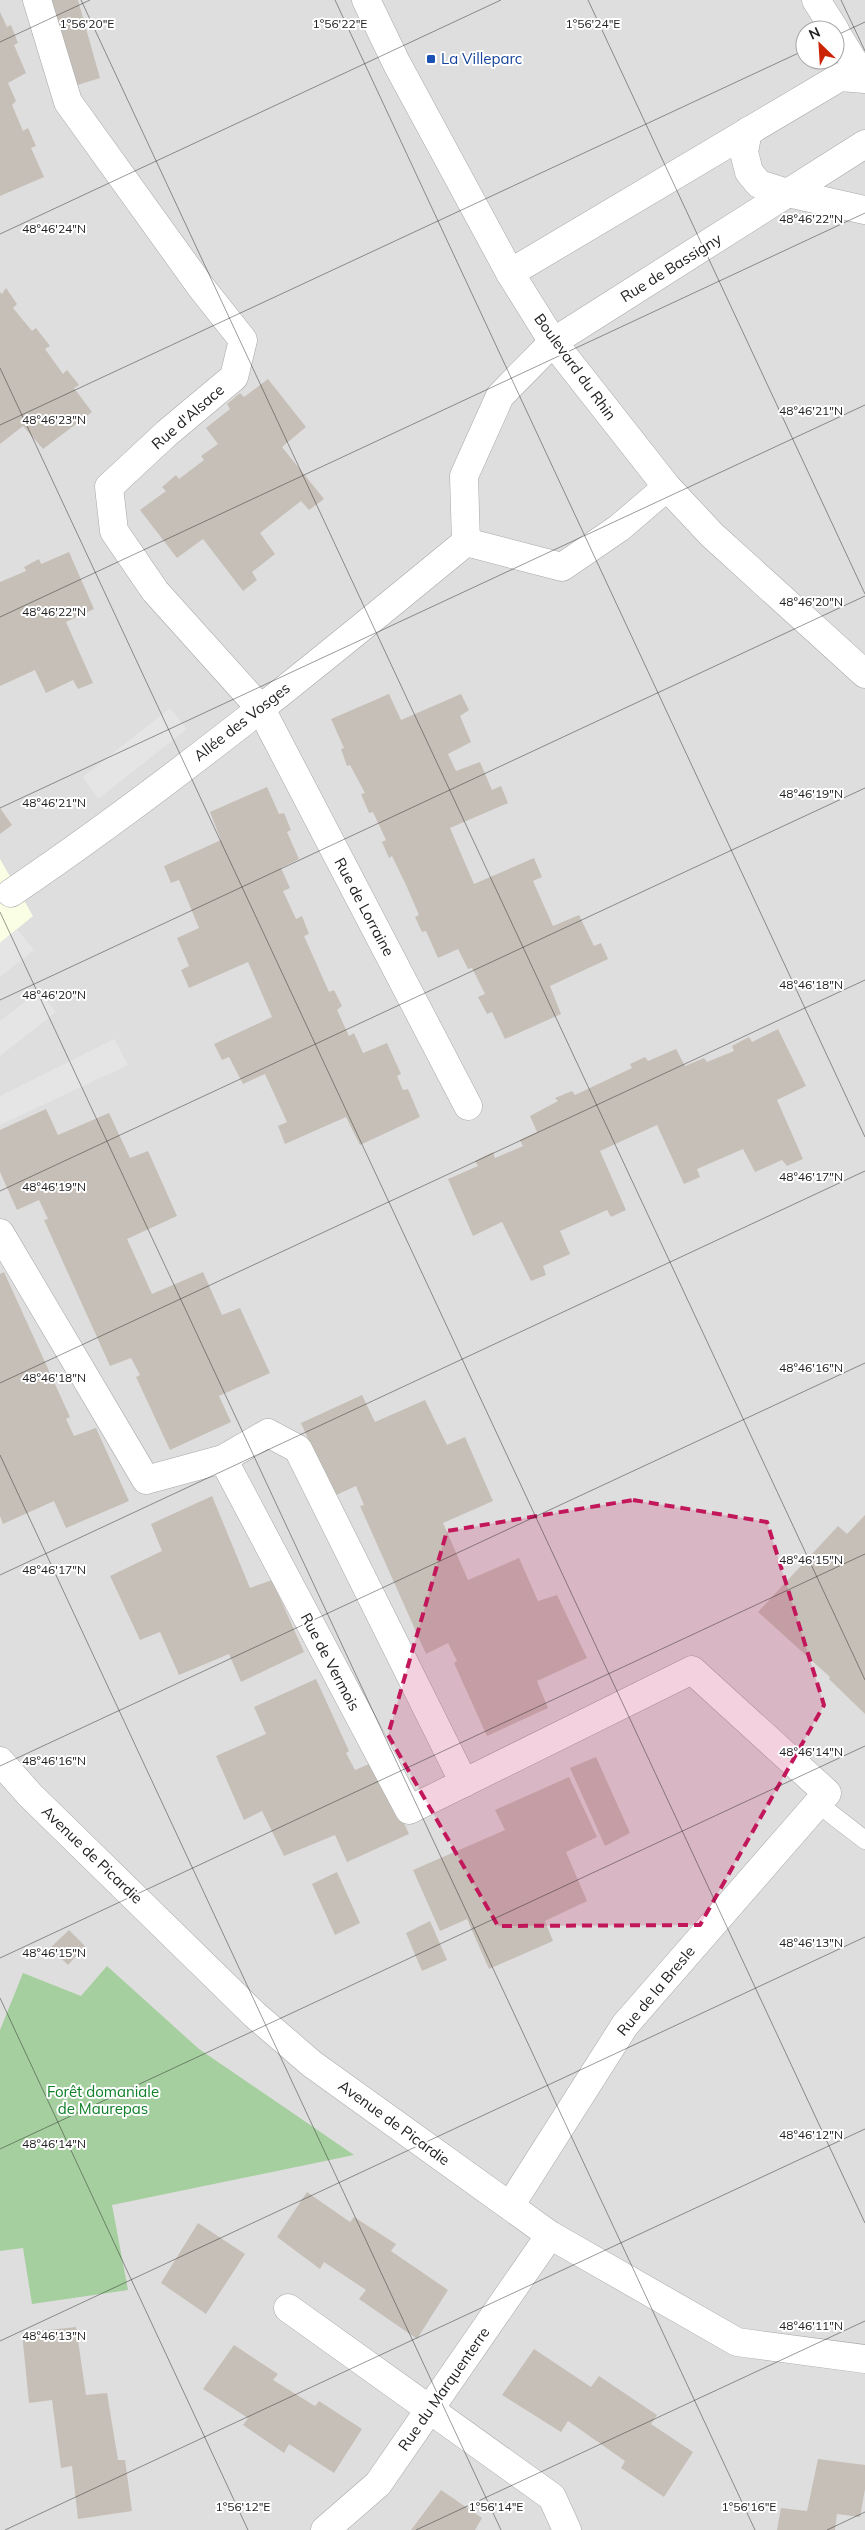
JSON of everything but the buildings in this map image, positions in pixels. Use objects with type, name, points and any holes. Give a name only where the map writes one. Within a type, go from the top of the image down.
[{"type":"street","name":"Rue d'Alsace","points":[[37,0],[68,102],[201,287],[243,340],[234,377],[167,433],[109,487],[114,531],[129,554],[155,591],[261,709]]},
{"type":"street","name":"Boulevard du Rhin","points":[[366,0],[397,64],[510,273],[553,342],[667,487],[712,536],[865,674]]},
{"type":"street","points":[[816,0],[829,20]]},
{"type":"street","points":[[845,46],[864,77]]},
{"type":"street","points":[[510,273],[840,77],[864,77]]},
{"type":"street","points":[[748,131],[744,152],[749,172],[759,184],[788,193],[865,210]]},
{"type":"street","name":"Rue de Bassigny","points":[[466,542],[464,476],[500,396],[553,342],[865,144]]},
{"type":"street","points":[[466,542],[562,567],[619,528],[667,487]]},
{"type":"street","name":"Allée des Vosges","points":[[6,894],[70,853],[261,709],[466,542]]},
{"type":"street","name":"Rue de Lorraine","points":[[261,709],[468,1106]]},
{"type":"street","points":[[0,1233],[146,1480],[223,1459],[268,1433],[298,1449],[464,1783]]},
{"type":"street","name":"Rue de Vermois","points":[[223,1459],[409,1810],[692,1670],[822,1798]]},
{"type":"street","name":"Avenue de Picardie","points":[[0,1761],[30,1795],[255,2015],[312,2064],[550,2235],[737,2342],[865,2359]]},
{"type":"street","name":"Rue de la Bresle","points":[[510,2206],[625,2025],[822,1798]]},
{"type":"street","name":"Rue du Marquenterre","points":[[325,2530],[378,2484],[550,2235]]},
{"type":"street","points":[[288,2308],[552,2497],[567,2530]]},
{"type":"lane","points":[[822,1798],[865,1840]]},
{"type":"highlighted area","points":[[633,1500],[767,1522],[824,1705],[700,1925],[498,1926],[388,1735],[447,1531]]},
{"type":"shaded area","points":[[0,0],[865,0],[865,2530],[0,2530]]},
{"type":"shaded area","points":[[170,708],[187,729],[98,799],[83,777]]},
{"type":"shaded area","points":[[0,859],[33,916],[0,943]]},
{"type":"shaded area","points":[[17,929],[34,950],[0,977],[0,943]]},
{"type":"shaded area","points":[[39,991],[56,1012],[0,1056],[0,1021]]},
{"type":"shaded area","points":[[114,1039],[128,1065],[0,1125],[0,1096]]},
{"type":"green space","name":"Forêt domaniale de Maurepas","points":[[107,1966],[199,2049],[354,2155],[112,2205],[128,2290],[32,2304],[23,2248],[0,2251],[0,2030],[23,1973],[81,1996]]},
{"type":"place","name":"La Villeparc","points":[[431,59]]}]
